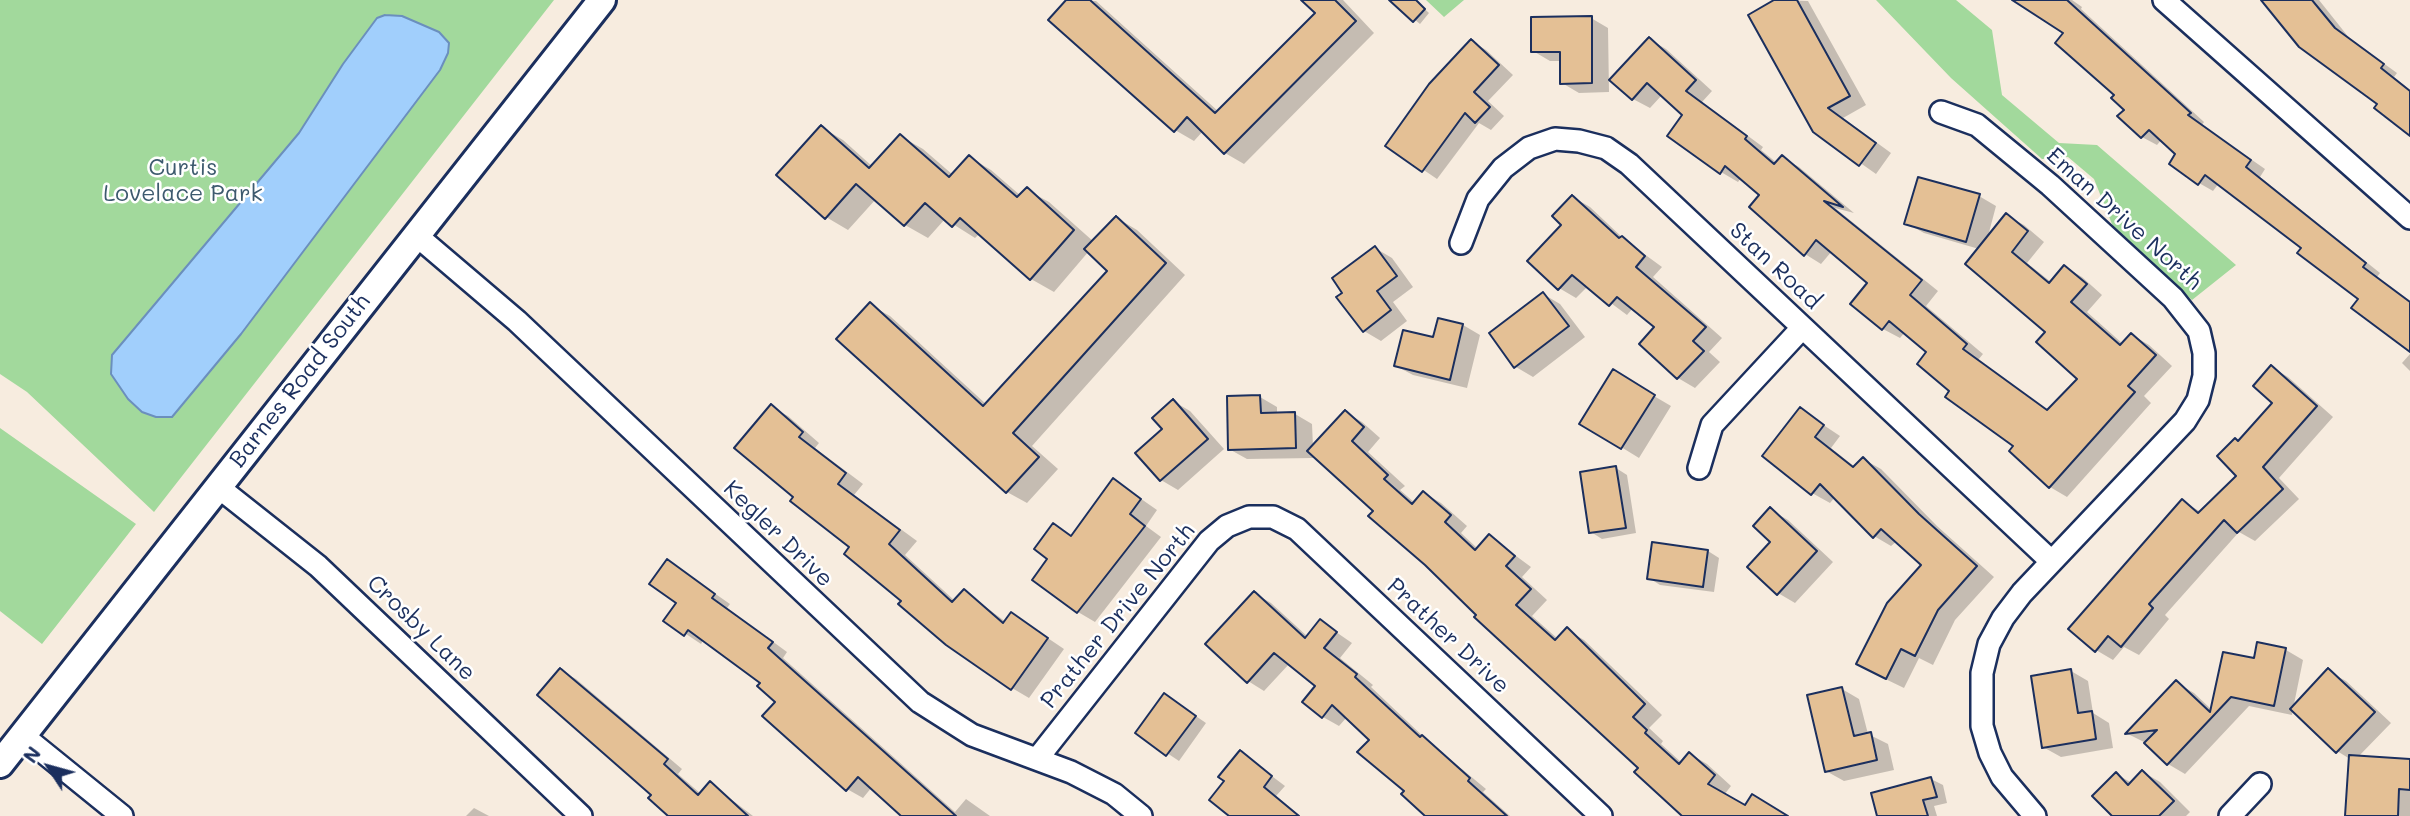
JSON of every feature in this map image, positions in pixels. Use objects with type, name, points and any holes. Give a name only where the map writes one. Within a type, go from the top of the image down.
[{"type":"street","name":"Barnes Road South","points":[[0,764],[602,0]]},
{"type":"street","points":[[2164,0],[2410,218]]},
{"type":"street","name":"Eman Drive North","points":[[1941,112],[1978,125],[2050,185],[2173,298],[2199,331],[2204,353],[2204,376],[2198,400],[2185,421],[2051,561],[2003,618],[1989,644],[1982,673],[1982,726],[1990,753],[2002,777],[2035,816]]},
{"type":"street","name":"Stan Road","points":[[1461,243],[1478,199],[1503,168],[1529,148],[1555,139],[1579,141],[1606,148],[1629,164],[2051,561]]},
{"type":"street","name":"Kegler Drive","points":[[416,235],[517,321],[920,702],[972,735],[1071,772],[1114,794],[1141,816]]},
{"type":"street","points":[[1699,468],[1712,425],[1802,328]]},
{"type":"street","name":"Crosby Lane","points":[[217,486],[318,566],[581,816]]},
{"type":"street","name":"Prather Drive North","points":[[1037,759],[1209,541],[1227,526],[1249,517]]},
{"type":"street","name":"Prather Drive","points":[[1249,517],[1273,517],[1297,528],[1601,816]]},
{"type":"street","points":[[22,735],[122,816]]},
{"type":"street","points":[[2230,816],[2260,784]]},
{"type":"green space","name":"Curtis Lovelace Park","points":[[0,0],[554,0],[154,512],[27,392],[0,374]]},
{"type":"green space","points":[[1426,0],[1464,0],[1444,17]]},
{"type":"green space","points":[[1876,0],[1956,0],[1992,30],[2002,95],[2059,143],[2097,145],[2236,265],[2192,300],[2114,229],[2094,179],[2068,157],[2042,159],[1951,78]]},
{"type":"green space","points":[[0,428],[136,524],[42,644],[0,611]]},
{"type":"water","points":[[385,15],[402,16],[439,32],[449,43],[448,53],[440,70],[241,334],[172,417],[156,417],[142,412],[128,399],[111,374],[112,355],[299,133],[343,64],[377,18]]},
{"type":"building","points":[[1066,0],[1090,0],[1215,113],[1315,13],[1301,0],[1335,0],[1356,21],[1224,154],[1187,117],[1174,132],[1048,20]]},
{"type":"building","points":[[1389,0],[1416,0],[1425,9],[1413,22]]},
{"type":"building","points":[[1774,0],[1797,0],[1850,96],[1828,108],[1876,143],[1859,166],[1813,132],[1748,15]]},
{"type":"building","points":[[2012,0],[2067,0],[2191,113],[2188,115],[2251,160],[2246,167],[2366,263],[2363,267],[2410,302],[2410,352],[2351,308],[2358,299],[2297,253],[2301,248],[2205,175],[2198,185],[2169,164],[2175,154],[2149,130],[2141,138],[2117,116],[2124,110],[2111,98],[2114,95],[2055,43],[2063,33]]},
{"type":"building","points":[[2261,0],[2312,0],[2335,28],[2384,64],[2381,68],[2410,91],[2410,136],[2374,108],[2377,104],[2299,47]]},
{"type":"building","points":[[1592,16],[1592,83],[1560,84],[1560,52],[1531,52],[1531,17]]},
{"type":"building","points":[[1649,37],[1696,80],[1686,91],[1747,136],[1745,139],[1774,164],[1782,155],[1843,207],[1824,201],[1922,280],[1910,295],[1967,344],[1963,349],[2047,410],[2077,379],[2036,342],[2045,332],[1965,264],[2006,213],[2028,231],[2012,252],[2049,283],[2064,265],[2087,284],[2071,302],[2120,345],[2131,333],[2156,355],[2128,386],[2135,392],[2049,488],[2009,451],[2013,446],[1945,397],[1949,391],[1917,364],[1926,352],[1889,321],[1882,330],[1850,304],[1867,283],[1816,240],[1804,256],[1749,207],[1759,195],[1725,166],[1720,174],[1667,136],[1682,115],[1647,83],[1632,100],[1609,80]]},
{"type":"building","points":[[1471,39],[1499,65],[1474,92],[1490,107],[1475,123],[1465,113],[1422,172],[1385,146],[1429,84]]},
{"type":"building","points":[[821,125],[869,168],[900,134],[949,177],[969,155],[1017,197],[1027,187],[1074,230],[1030,280],[960,218],[952,227],[925,203],[904,226],[856,184],[825,219],[776,175]]},
{"type":"building","points":[[1918,177],[1980,194],[1966,242],[1904,224]]},
{"type":"building","points":[[1572,195],[1619,238],[1622,236],[1645,256],[1636,267],[1706,327],[1693,341],[1704,351],[1677,379],[1639,344],[1654,327],[1617,297],[1609,306],[1572,275],[1558,290],[1527,261],[1561,225],[1552,216]]},
{"type":"building","points":[[1116,216],[1166,263],[1013,433],[1039,457],[1006,493],[836,339],[870,302],[983,406],[1107,271],[1084,249]]},
{"type":"building","points":[[1375,246],[1397,276],[1377,291],[1391,310],[1363,332],[1336,297],[1342,293],[1332,278]]},
{"type":"building","points":[[1543,292],[1569,326],[1514,368],[1489,333]]},
{"type":"building","points":[[1438,318],[1463,324],[1450,380],[1394,366],[1403,330],[1433,337]]},
{"type":"building","points":[[2271,365],[2317,406],[2263,467],[2283,489],[2237,533],[2224,520],[2149,604],[2153,608],[2121,647],[2108,636],[2095,652],[2068,629],[2182,499],[2198,513],[2236,476],[2217,456],[2235,438],[2238,441],[2272,403],[2253,386]]},
{"type":"building","points":[[1613,369],[1655,395],[1621,449],[1579,424]]},
{"type":"building","points":[[1260,395],[1261,413],[1295,412],[1296,448],[1228,450],[1227,396]]},
{"type":"building","points":[[1173,399],[1208,439],[1160,481],[1135,453],[1162,429],[1152,418]]},
{"type":"building","points":[[771,404],[803,432],[799,437],[846,473],[838,484],[900,530],[889,544],[952,602],[964,589],[1003,623],[1011,612],[1048,638],[1011,690],[946,645],[898,604],[901,601],[844,554],[849,547],[790,501],[793,497],[734,448]]},
{"type":"building","points":[[1800,407],[1824,425],[1815,437],[1853,467],[1863,457],[1919,514],[1977,566],[1938,610],[1915,656],[1901,649],[1886,679],[1856,664],[1887,603],[1921,565],[1881,529],[1873,538],[1820,484],[1811,495],[1762,456]]},
{"type":"building","points":[[1345,410],[1364,427],[1352,441],[1388,475],[1384,479],[1412,504],[1423,491],[1451,515],[1445,522],[1475,550],[1489,534],[1515,556],[1506,566],[1531,589],[1516,605],[1555,640],[1567,627],[1645,704],[1633,717],[1647,730],[1645,733],[1679,764],[1689,752],[1715,775],[1708,784],[1745,805],[1752,794],[1788,816],[1682,816],[1634,772],[1638,768],[1474,617],[1476,615],[1425,565],[1368,516],[1373,511],[1307,451]]},
{"type":"building","points":[[1616,466],[1626,528],[1589,533],[1580,472]]},
{"type":"building","points":[[1113,478],[1141,499],[1130,514],[1145,526],[1077,613],[1032,580],[1047,559],[1034,549],[1053,523],[1071,536]]},
{"type":"building","points":[[1770,507],[1817,551],[1777,595],[1747,567],[1770,542],[1753,526]]},
{"type":"building","points":[[1652,542],[1708,550],[1703,587],[1647,579]]},
{"type":"building","points":[[667,559],[715,594],[712,598],[773,642],[768,648],[956,816],[901,816],[858,777],[846,791],[762,716],[775,702],[757,686],[760,683],[688,630],[684,636],[663,621],[676,603],[649,584]]},
{"type":"building","points":[[1254,591],[1305,638],[1320,619],[1337,632],[1324,648],[1357,674],[1355,677],[1420,737],[1422,735],[1470,778],[1468,781],[1507,816],[1425,816],[1401,794],[1404,791],[1357,752],[1369,740],[1332,705],[1322,718],[1302,702],[1315,686],[1274,653],[1247,683],[1205,644]]},
{"type":"building","points":[[2257,642],[2286,648],[2274,706],[2231,697],[2167,765],[2144,743],[2157,730],[2125,734],[2176,680],[2210,712],[2223,652],[2254,658]]},
{"type":"building","points":[[560,668],[668,759],[664,764],[698,795],[710,781],[748,816],[668,816],[648,798],[651,795],[537,695]]},
{"type":"building","points":[[2328,668],[2375,712],[2336,753],[2290,709]]},
{"type":"building","points":[[2071,669],[2078,713],[2092,711],[2096,739],[2042,748],[2031,676]]},
{"type":"building","points":[[1842,687],[1854,736],[1871,732],[1877,760],[1825,772],[1807,695]]},
{"type":"building","points":[[1164,693],[1196,716],[1166,756],[1135,733]]},
{"type":"building","points":[[1240,750],[1272,776],[1264,787],[1299,816],[1229,816],[1209,800],[1224,781],[1218,777]]},
{"type":"building","points":[[2349,755],[2410,759],[2410,790],[2399,789],[2398,816],[2345,816]]},
{"type":"building","points":[[2142,770],[2174,801],[2159,816],[2112,816],[2092,796],[2116,772],[2128,785]]},
{"type":"building","points":[[1931,777],[1937,797],[1923,800],[1928,816],[1877,816],[1871,793]]}]
